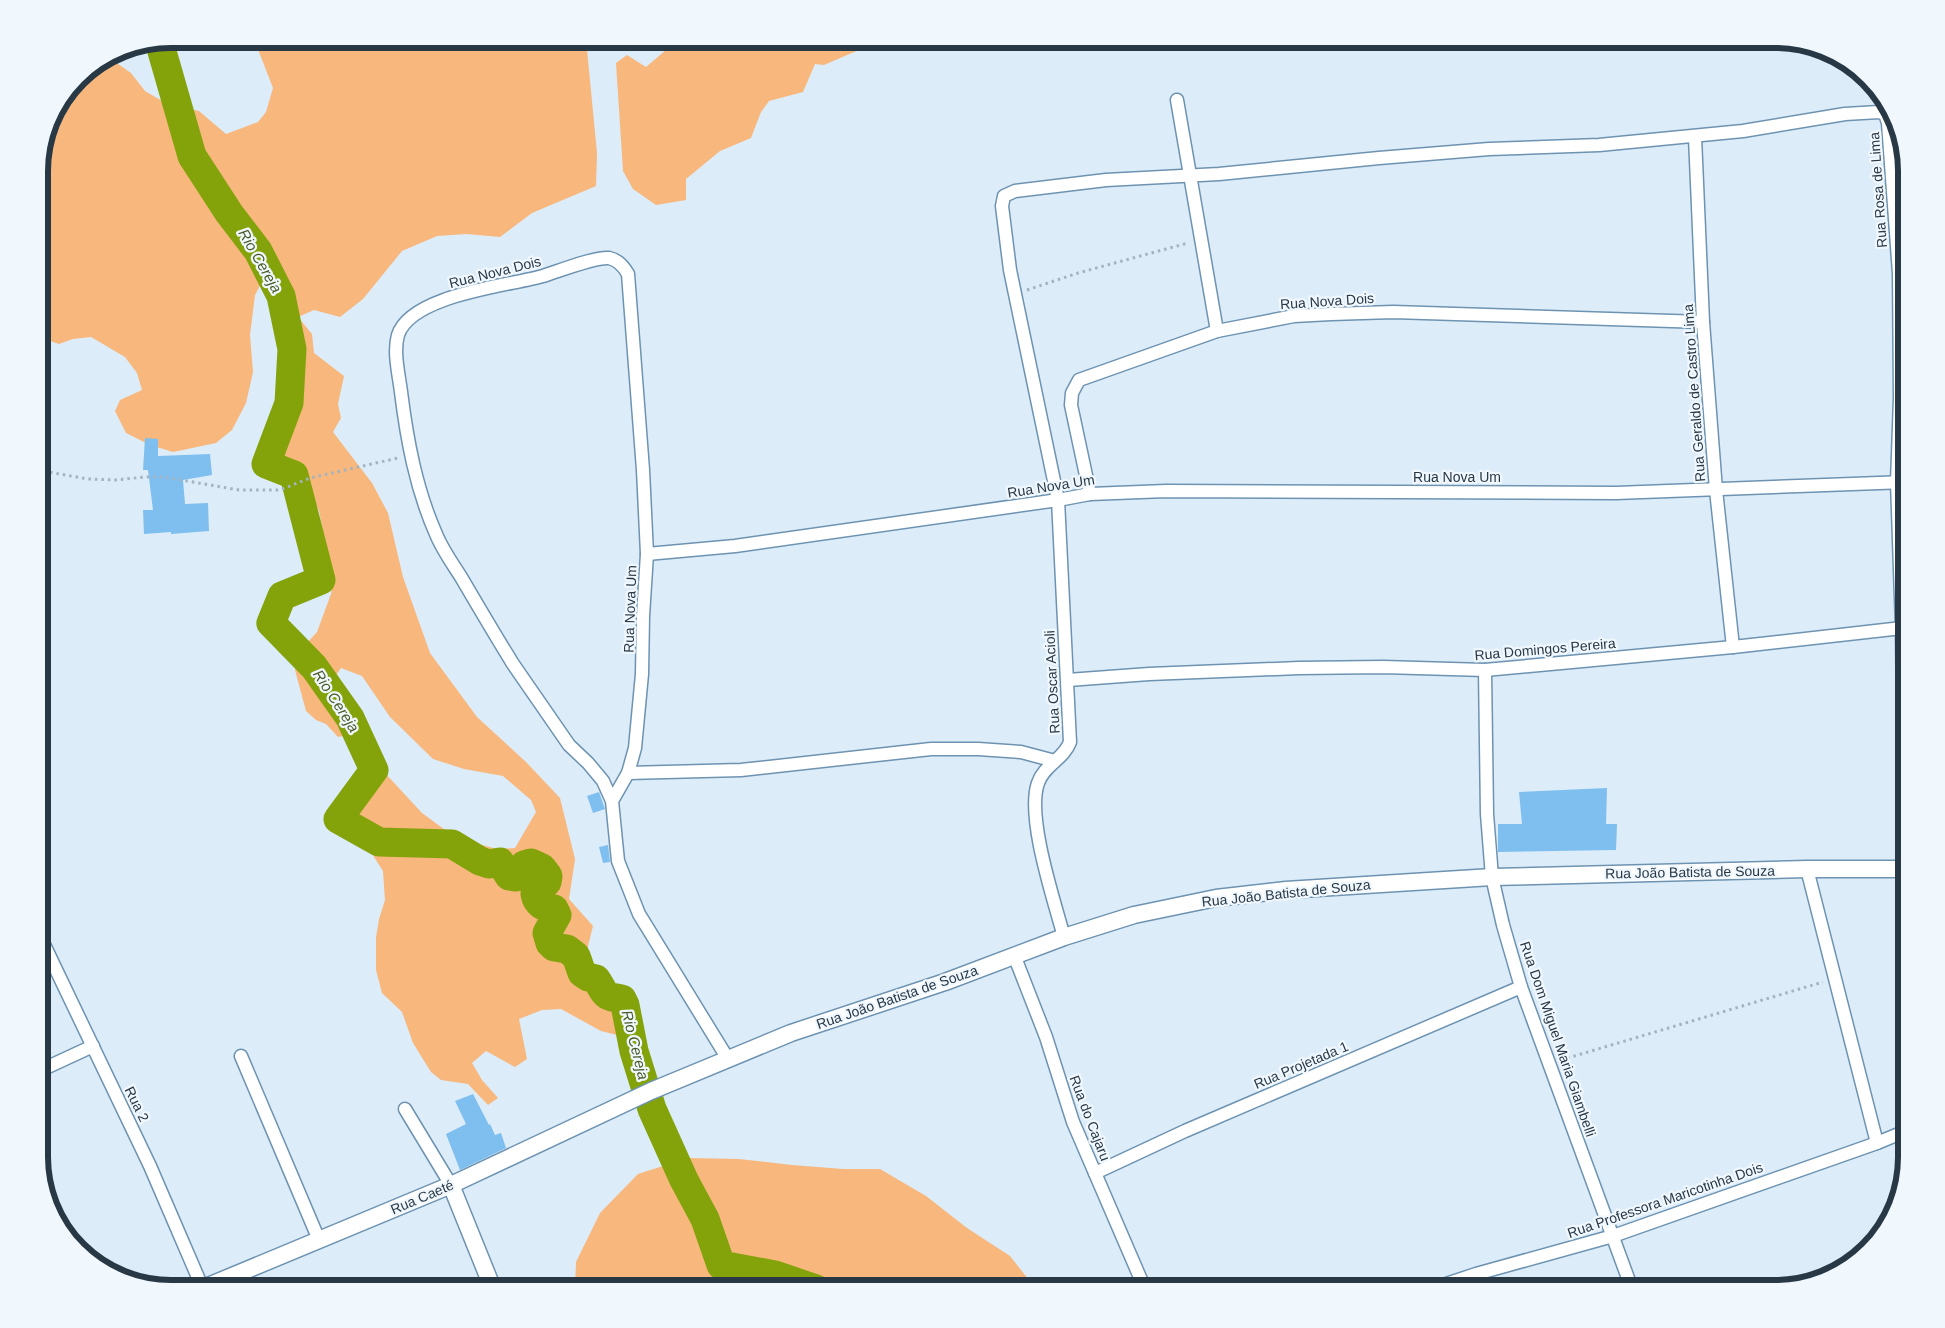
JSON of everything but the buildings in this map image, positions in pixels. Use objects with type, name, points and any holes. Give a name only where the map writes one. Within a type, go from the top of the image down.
[{"type":"street","points":[[1177,100],[1217,331]]},
{"type":"street","name":"Rua Rosa de Lima","points":[[1695,137],[1845,114],[1883,113]]},
{"type":"street","name":"Rua Rosa de Lima","points":[[1888,124],[1898,260]]},
{"type":"street","points":[[1190,176],[1489,149],[1599,145],[1695,137]]},
{"type":"street","name":"Rua Geraldo de Castro Lima","points":[[1695,137],[1703,322],[1716,490],[1732,647]]},
{"type":"street","name":"Rua Oscar Acioli","points":[[1064,937],[1043,859],[1034,806],[1038,781],[1048,767],[1068,750],[1070,742],[1058,500],[1010,270],[1002,206],[1004,196],[1015,191],[1106,180],[1190,176]]},
{"type":"street","name":"Rua Nova Dois","points":[[612,802],[603,781],[570,745],[513,664],[436,535],[420,491],[406,437],[397,354],[398,337],[404,323],[422,310],[472,292],[542,276],[598,260],[609,258],[620,263],[628,274],[644,470],[647,554]]},
{"type":"street","name":"Rua Nova Dois","points":[[1090,494],[1072,405],[1072,393],[1079,380],[1217,331],[1294,316],[1394,312],[1703,322]]},
{"type":"street","name":"Rua Nova Um","points":[[612,802],[628,773],[636,748],[640,714],[647,554],[734,546],[1090,494],[1166,491],[1616,493],[1898,482]]},
{"type":"street","name":"Rua Domingos Pereira","points":[[1068,680],[1149,674],[1300,668],[1383,667],[1485,670],[1732,647],[1898,628]]},
{"type":"street","name":"Rua Dom Miguel Maria Giambelli","points":[[1485,670],[1487,814],[1492,877],[1503,925],[1521,988],[1629,1280]]},
{"type":"street","points":[[628,773],[741,770],[931,749],[978,749],[1021,752],[1054,761]]},
{"type":"street","points":[[612,802],[618,861],[639,914],[728,1059]]},
{"type":"street","points":[[1808,869],[1877,1143]]},
{"type":"street","name":"Rua João Batista de Souza","points":[[645,1094],[792,1033],[945,982],[1064,937],[1134,915],[1216,898],[1286,890],[1492,877],[1808,869],[1898,869]]},
{"type":"street","name":"Rua 2","points":[[48,953],[150,1166],[199,1280]]},
{"type":"street","name":"Rua do Cajaru","points":[[1014,955],[1046,1036],[1073,1122],[1142,1280]]},
{"type":"street","name":"Rua Projetada 1","points":[[1095,1173],[1185,1131],[1521,988]]},
{"type":"street","points":[[48,1067],[93,1046]]},
{"type":"street","points":[[241,1056],[319,1240]]},
{"type":"street","name":"Rua Caeté","points":[[224,1280],[451,1185],[645,1094]]},
{"type":"street","points":[[405,1109],[451,1185],[489,1280]]},
{"type":"street","name":"Rua Professora Maricotinha Dois","points":[[1458,1280],[1613,1236],[1898,1134]]},
{"type":"path","points":[[1015,294],[1113,263],[1201,240]]},
{"type":"path","points":[[48,472],[88,479],[115,480],[164,477],[239,490],[280,490],[310,478],[411,455]]},
{"type":"path","points":[[1548,1063],[1835,978]]},
{"type":"shaded area","points":[[257,48],[587,48],[597,153],[596,186],[532,213],[500,237],[467,234],[437,236],[402,251],[363,299],[340,317],[314,310],[298,317],[312,334],[314,353],[344,376],[338,404],[341,418],[333,432],[372,483],[388,513],[403,577],[430,653],[477,717],[526,762],[560,798],[575,859],[569,899],[593,926],[585,958],[603,983],[631,1001],[639,1049],[635,1059],[621,1050],[617,1035],[601,1031],[561,1009],[542,1010],[519,1019],[527,1059],[515,1067],[486,1051],[472,1063],[482,1080],[498,1098],[488,1105],[468,1084],[441,1080],[431,1072],[413,1043],[402,1012],[382,993],[376,970],[376,938],[385,900],[383,871],[342,807],[343,793],[356,772],[372,759],[422,813],[456,838],[497,849],[515,848],[536,812],[531,800],[503,776],[464,769],[433,759],[390,717],[362,676],[341,668],[333,680],[347,713],[348,735],[338,737],[326,724],[316,720],[306,711],[295,670],[296,655],[317,632],[331,594],[333,580],[319,511],[308,487],[273,450],[271,422],[278,393],[293,351],[294,339],[283,316],[279,277],[264,278],[255,295],[250,335],[253,372],[246,403],[232,430],[216,443],[173,452],[150,445],[126,433],[115,411],[120,400],[142,390],[137,373],[125,357],[91,337],[73,339],[59,344],[48,340],[48,163],[57,124],[68,102],[78,90],[102,68],[114,61],[131,73],[145,91],[169,105],[199,111],[226,134],[258,122],[266,112],[273,88]]},
{"type":"shaded area","points":[[668,48],[863,48],[824,65],[815,64],[803,92],[769,101],[761,112],[751,138],[720,151],[686,179],[686,200],[656,205],[633,189],[623,171],[616,63],[627,55],[646,67]]},
{"type":"shaded area","points":[[688,1158],[739,1159],[843,1169],[880,1169],[926,1196],[967,1228],[1010,1256],[1029,1280],[575,1280],[576,1262],[600,1213],[638,1174]]},
{"type":"waterway","name":"Rio Cereja","points":[[161,48],[192,156],[229,213],[258,251],[281,296],[292,349],[289,403],[266,464],[294,475],[321,580],[282,596],[271,623],[314,667],[350,718],[374,770],[338,819],[379,842],[452,844],[480,861],[489,864],[500,862],[509,876],[515,877],[524,865],[531,863],[542,868],[548,876],[547,882],[535,894],[536,898],[542,905],[554,909],[557,915],[547,933],[550,943],[554,947],[567,949],[576,956],[582,973],[596,979],[607,995],[622,999],[625,1005],[634,1051],[652,1109],[684,1180],[705,1219],[721,1265],[775,1275],[790,1280]]}]
